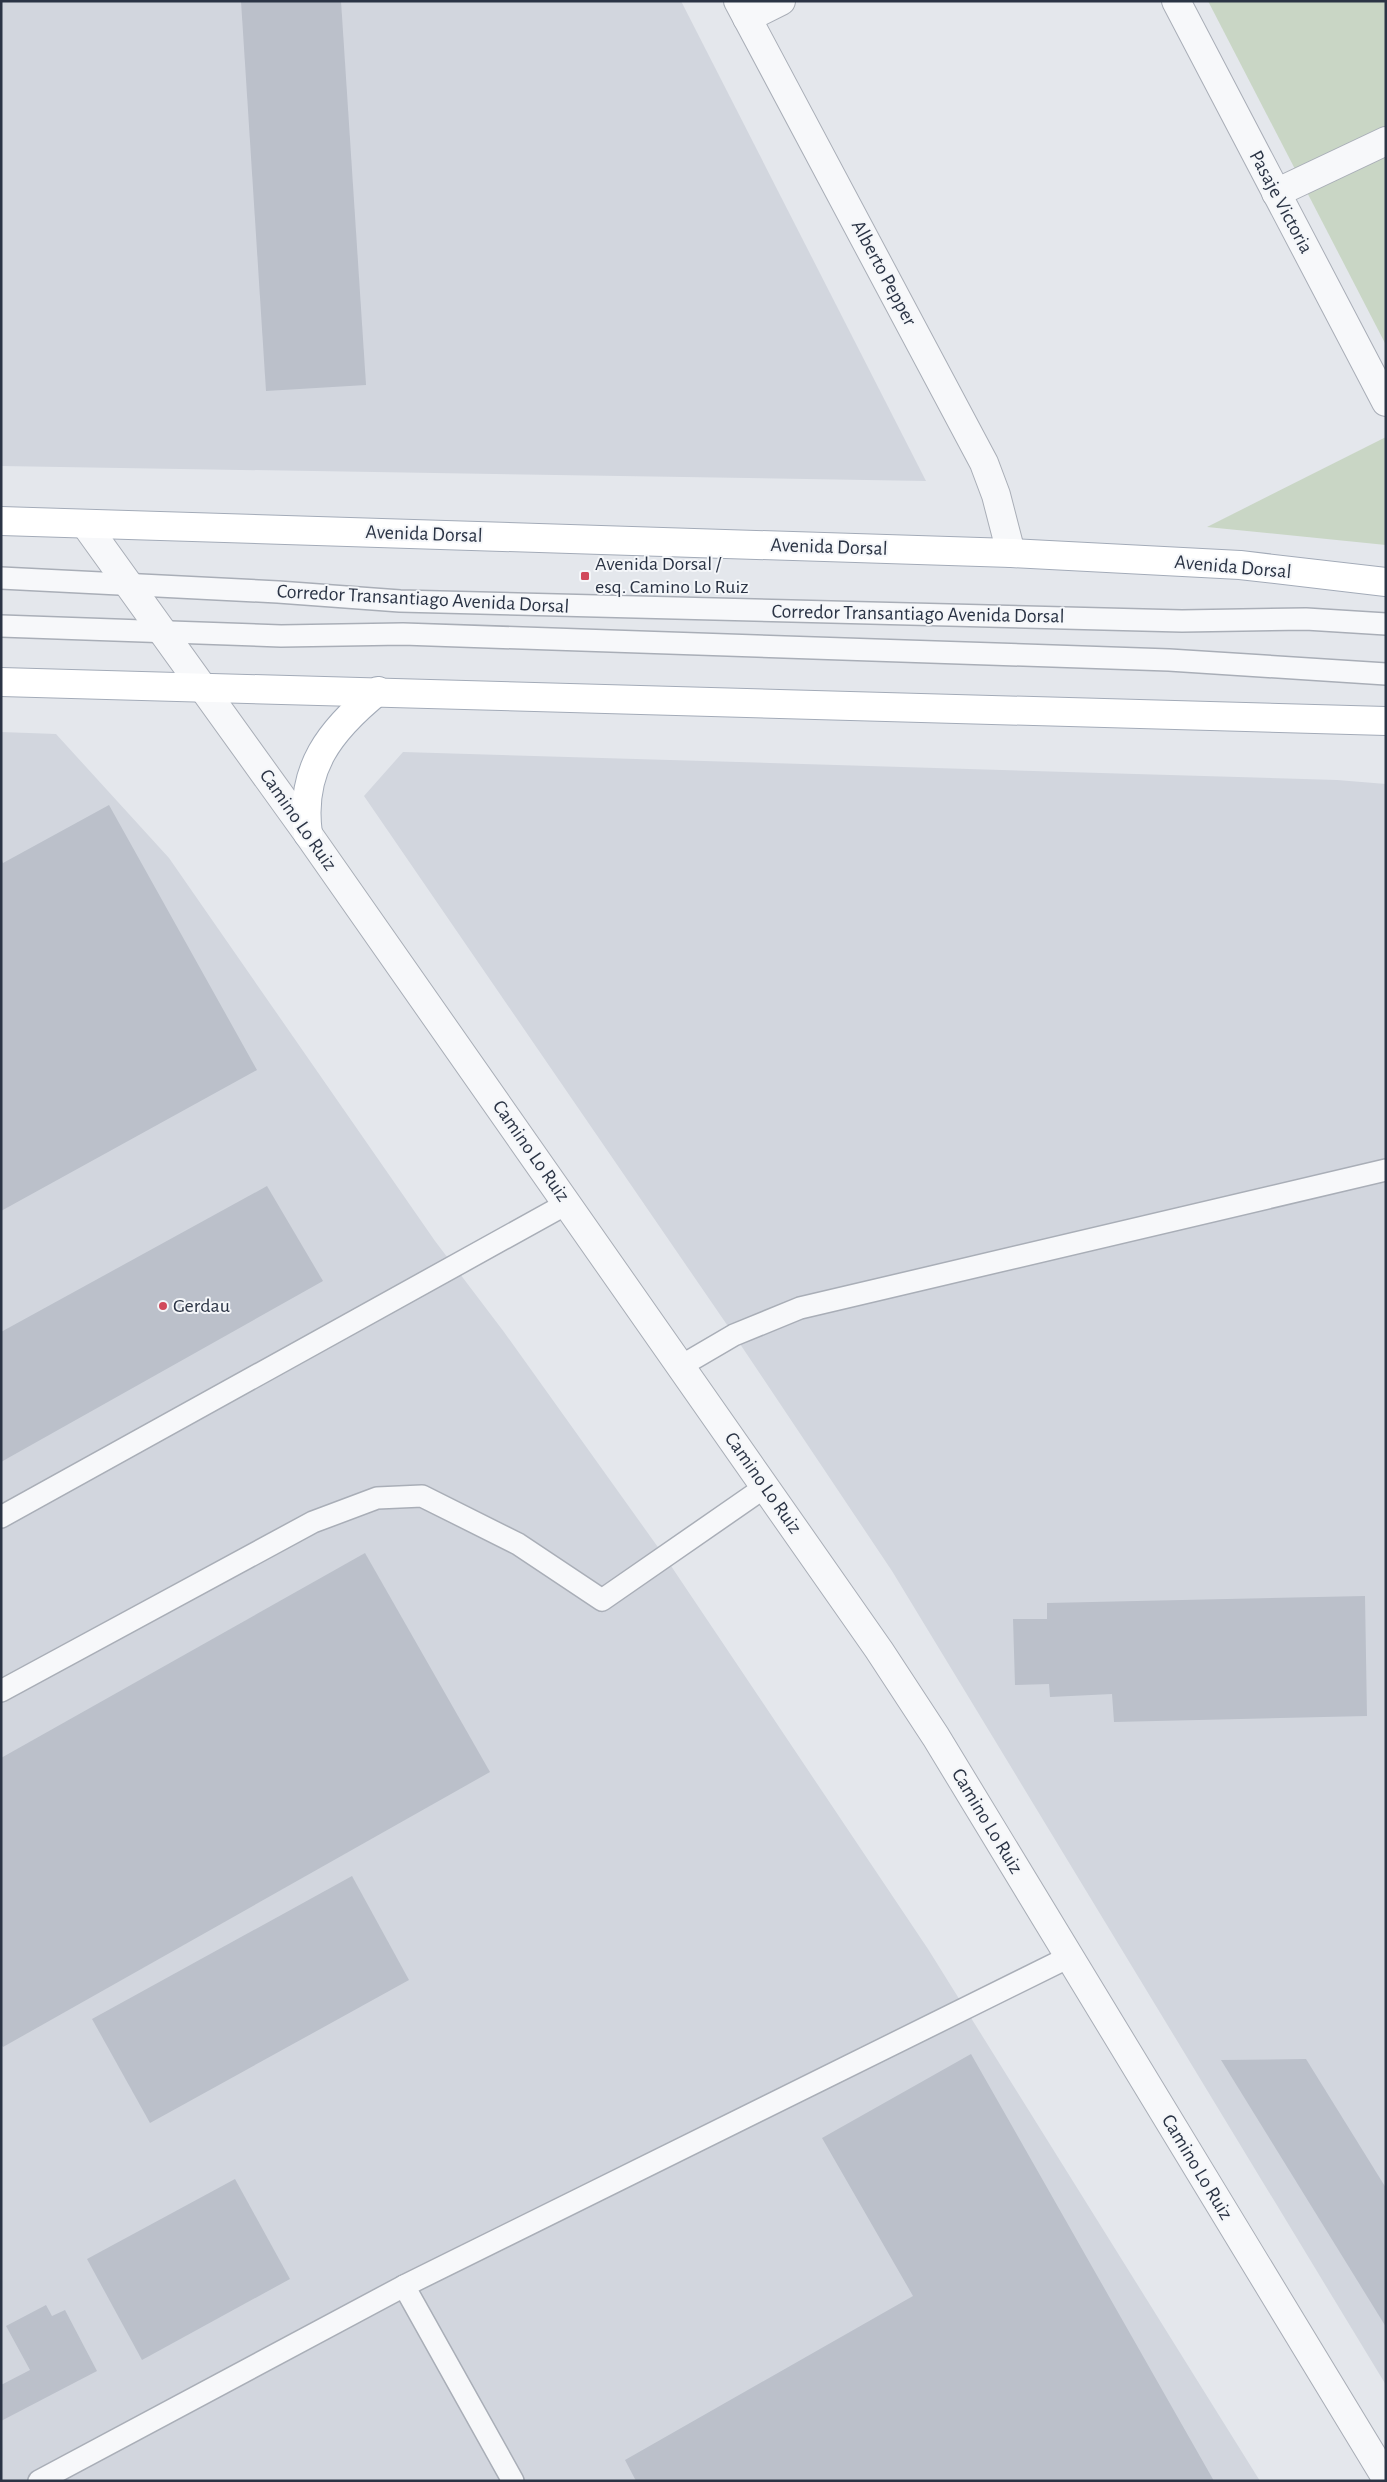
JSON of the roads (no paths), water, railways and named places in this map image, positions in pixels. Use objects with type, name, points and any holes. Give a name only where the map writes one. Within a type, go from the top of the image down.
[{"type":"main road","name":"Avenida Dorsal","points":[[1,521],[1011,553],[1240,565],[1386,582]]},
{"type":"main road","points":[[1,682],[378,691],[1190,717],[1386,721]]},
{"type":"main road","points":[[308,834],[305,814],[307,792],[313,770],[338,728],[378,691]]},
{"type":"street","points":[[743,10],[781,1]]},
{"type":"street","name":"Pasaje Victoria","points":[[1176,1],[1386,402]]},
{"type":"street","name":"Alberto Pepper","points":[[743,10],[977,448],[996,495],[1011,553]]},
{"type":"street","points":[[1276,193],[1386,140]]},
{"type":"street","name":"Camino Lo Ruiz","points":[[85,524],[308,834],[568,1203],[936,1737],[1386,2478]]},
{"type":"lane","name":"Corredor Transantiago Avenida Dorsal","points":[[1,578],[278,592],[400,601],[1182,621],[1306,619],[1386,624]]},
{"type":"lane","name":"Corredor Transantiago Avenida Dorsal","points":[[1,626],[318,636],[403,634],[1149,659],[1386,674]]},
{"type":"lane","points":[[681,1366],[734,1335],[800,1308],[1386,1170]]},
{"type":"lane","points":[[1,1517],[568,1203]]},
{"type":"lane","points":[[1,1691],[313,1522],[377,1498],[422,1496],[518,1544],[602,1600],[765,1487]]},
{"type":"lane","points":[[39,2481],[404,2286],[1069,1957]]},
{"type":"lane","points":[[404,2286],[513,2481]]},
{"type":"place","name":"Avenida Dorsal / esq. Camino Lo Ruiz","points":[[585,576]]},
{"type":"place","name":"Gerdau","points":[[163,1306]]}]
